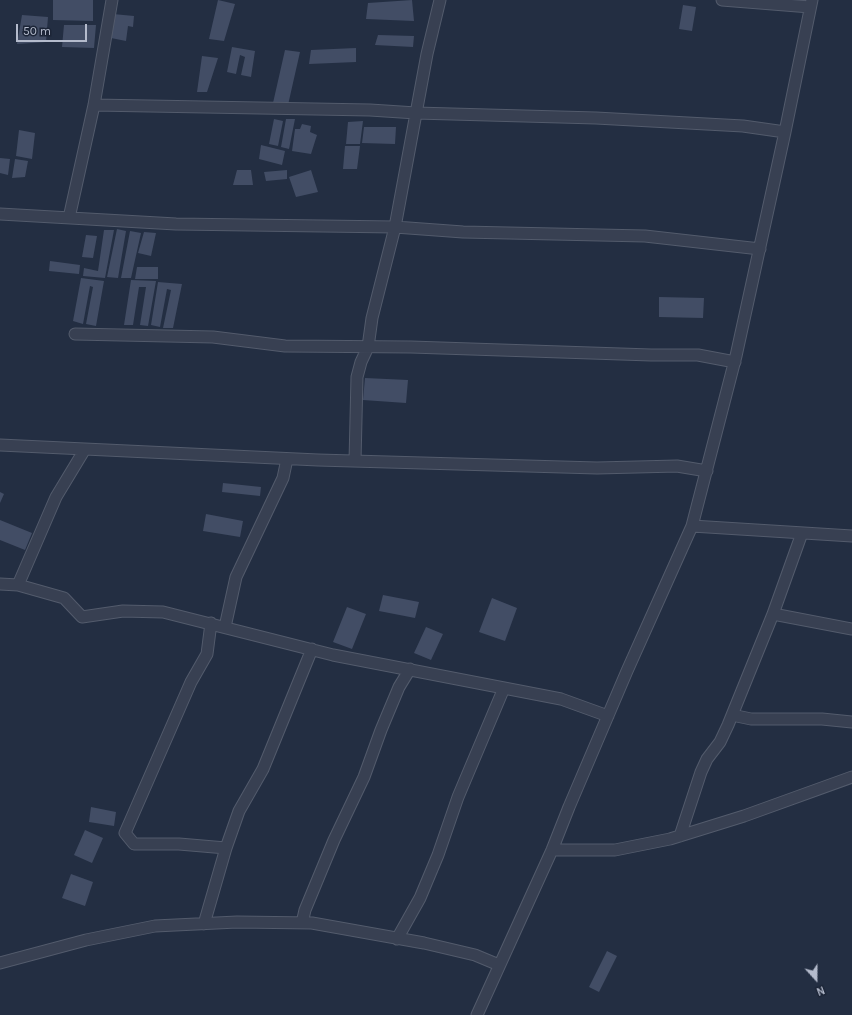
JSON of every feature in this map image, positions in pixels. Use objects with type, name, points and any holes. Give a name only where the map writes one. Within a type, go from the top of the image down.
[{"type":"street","points":[[69,218],[94,104],[112,0]]},
{"type":"street","points":[[355,461],[357,377],[361,362],[368,347],[372,318],[395,227],[427,54],[440,0]]},
{"type":"street","points":[[477,1015],[552,850],[608,716],[692,526],[735,362],[811,4],[722,0]]},
{"type":"street","points":[[94,104],[370,110],[416,113],[596,118],[743,126],[785,132]]},
{"type":"street","points":[[0,214],[224,225],[395,227],[463,232],[645,236],[760,249]]},
{"type":"street","points":[[75,334],[213,337],[285,346],[698,355],[735,362]]},
{"type":"street","points":[[0,446],[287,459],[597,468],[677,466],[707,471]]},
{"type":"street","points":[[18,585],[56,498],[85,449]]},
{"type":"street","points":[[225,627],[236,577],[283,478],[287,459]]},
{"type":"street","points":[[692,526],[852,536]]},
{"type":"street","points":[[680,836],[701,772],[707,759],[720,742],[732,715],[773,614],[802,533]]},
{"type":"street","points":[[0,584],[18,585],[64,598],[82,617],[123,612],[163,612],[312,649],[561,699],[608,716]]},
{"type":"street","points":[[773,614],[852,629]]},
{"type":"street","points":[[210,624],[207,654],[191,682],[124,833],[134,844],[179,844],[226,848]]},
{"type":"street","points":[[204,924],[226,848],[239,811],[263,768],[312,649]]},
{"type":"street","points":[[302,923],[305,910],[334,840],[364,777],[399,687],[410,669]]},
{"type":"street","points":[[397,939],[420,898],[438,855],[458,797],[504,688]]},
{"type":"street","points":[[732,715],[752,719],[822,719],[852,722]]},
{"type":"street","points":[[552,850],[615,850],[680,836],[752,813],[852,777]]},
{"type":"street","points":[[0,962],[86,940],[155,926],[237,922],[312,923],[475,955],[500,965]]},
{"type":"building","points":[[53,0],[93,0],[93,21],[53,20]]},
{"type":"building","points":[[218,0],[235,4],[224,41],[209,39]]},
{"type":"building","points":[[412,0],[414,21],[366,19],[368,3]]},
{"type":"building","points":[[683,5],[696,7],[692,31],[679,29]]},
{"type":"building","points":[[113,14],[134,16],[133,27],[128,26],[126,41],[111,38]]},
{"type":"building","points":[[22,15],[48,17],[46,42],[17,44]]},
{"type":"building","points":[[64,25],[96,25],[94,48],[62,47]]},
{"type":"building","points":[[378,35],[414,36],[413,47],[375,45]]},
{"type":"building","points":[[232,47],[255,51],[251,77],[241,75],[245,57],[240,55],[236,74],[227,72]]},
{"type":"building","points":[[356,48],[356,62],[309,64],[311,50]]},
{"type":"building","points":[[285,50],[300,52],[288,105],[273,103]]},
{"type":"building","points":[[202,56],[218,58],[207,92],[197,92]]},
{"type":"building","points":[[274,119],[283,121],[278,146],[269,144]]},
{"type":"building","points":[[286,119],[295,119],[289,149],[281,147]]},
{"type":"building","points":[[363,121],[360,144],[346,144],[348,122]]},
{"type":"building","points":[[302,124],[311,126],[310,132],[317,135],[311,154],[292,151],[295,129],[300,129]]},
{"type":"building","points":[[364,127],[396,127],[395,144],[362,143]]},
{"type":"building","points":[[19,130],[35,133],[32,159],[16,156]]},
{"type":"building","points":[[261,145],[285,151],[282,165],[259,159]]},
{"type":"building","points":[[345,146],[360,146],[357,169],[343,169]]},
{"type":"building","points":[[0,158],[10,159],[8,175],[0,173]]},
{"type":"building","points":[[15,159],[28,161],[25,177],[12,178]]},
{"type":"building","points":[[237,170],[251,170],[253,185],[233,185]]},
{"type":"building","points":[[287,170],[287,179],[266,181],[264,172]]},
{"type":"building","points":[[311,170],[318,192],[296,197],[289,177]]},
{"type":"building","points":[[117,229],[126,231],[118,278],[107,277]]},
{"type":"building","points":[[104,230],[114,230],[105,278],[83,276],[84,268],[98,271]]},
{"type":"building","points":[[130,231],[141,233],[131,278],[121,278]]},
{"type":"building","points":[[144,232],[156,233],[151,256],[138,253]]},
{"type":"building","points":[[86,235],[97,236],[93,258],[82,257]]},
{"type":"building","points":[[50,261],[80,265],[79,274],[49,271]]},
{"type":"building","points":[[137,267],[158,267],[158,279],[135,279]]},
{"type":"building","points":[[81,278],[104,281],[96,326],[86,324],[93,287],[90,286],[83,324],[73,321]]},
{"type":"building","points":[[131,280],[156,281],[148,326],[140,325],[146,287],[139,287],[133,325],[124,325]]},
{"type":"building","points":[[158,282],[182,284],[173,328],[163,328],[171,290],[167,289],[160,327],[151,325]]},
{"type":"building","points":[[659,297],[704,298],[703,318],[659,317]]},
{"type":"building","points":[[365,378],[408,380],[406,403],[363,400]]},
{"type":"building","points":[[223,483],[261,487],[260,496],[222,492]]},
{"type":"building","points":[[0,492],[4,494],[0,503]]},
{"type":"building","points":[[206,514],[243,521],[240,537],[203,531]]},
{"type":"building","points":[[0,520],[32,533],[25,550],[0,540]]},
{"type":"building","points":[[383,595],[419,602],[415,618],[379,611]]},
{"type":"building","points":[[492,598],[517,608],[505,641],[479,632]]},
{"type":"building","points":[[347,607],[366,614],[352,649],[333,642]]},
{"type":"building","points":[[426,627],[443,634],[431,660],[414,653]]},
{"type":"building","points":[[91,807],[116,812],[114,826],[89,822]]},
{"type":"building","points":[[85,830],[103,838],[92,863],[74,855]]},
{"type":"building","points":[[71,874],[93,882],[85,906],[62,898]]},
{"type":"building","points":[[607,951],[617,956],[599,992],[589,987]]}]
